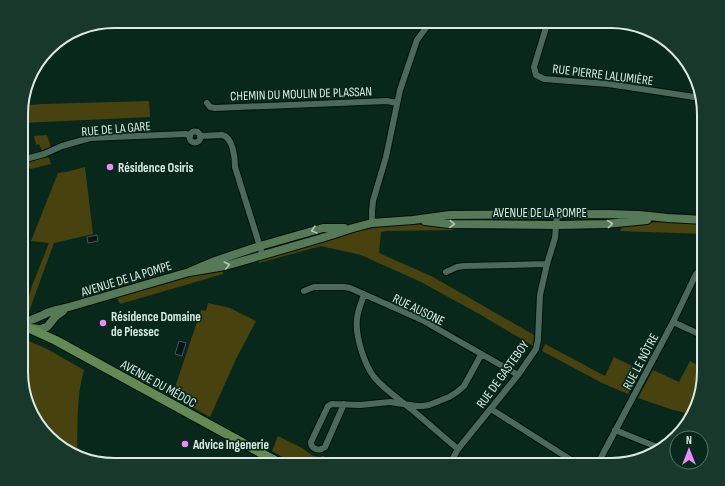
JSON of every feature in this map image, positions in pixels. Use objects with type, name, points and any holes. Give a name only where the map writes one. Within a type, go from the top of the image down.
[{"type":"main road","name":"AVENUE DU MÉDOC","points":[[28,327],[270,458]]},
{"type":"street","points":[[372,223],[373,200],[386,157],[400,90],[418,40],[426,28]]},
{"type":"street","name":"RUE PIERRE LALUMIÈRE","points":[[546,28],[534,67],[536,75],[544,79],[608,84],[695,97]]},
{"type":"street","name":"CHEMIN DU MOULIN DE PLASSAN","points":[[207,104],[210,107],[215,108],[387,101],[397,103]]},
{"type":"street","name":"RUE DE LA GARE","points":[[28,158],[90,138],[186,134],[190,136],[195,132],[200,136],[226,135],[230,140],[235,158],[235,167],[260,246]]},
{"type":"street","name":"RUE DE GASTEBOY","points":[[452,458],[518,375],[538,345],[540,295],[547,264],[556,238],[557,214]]},
{"type":"street","name":"AVENUE DE LA POMPE","points":[[189,272],[226,266],[372,223],[450,215],[639,215],[697,220]]},
{"type":"street","name":"AVENUE DE LA POMPE","points":[[413,220],[450,224],[557,225],[606,224],[668,218]]},
{"type":"street","name":"AVENUE DE LA POMPE","points":[[28,323],[56,310],[189,272],[215,261],[260,246],[323,228],[353,228]]},
{"type":"street","points":[[260,246],[262,255]]},
{"type":"street","points":[[446,272],[457,267],[464,266],[547,264]]},
{"type":"street","name":"RUE LE NÔTRE","points":[[601,458],[673,322],[697,273]]},
{"type":"street","name":"RUE AUSONE","points":[[304,292],[314,287],[344,286],[422,320],[518,375]]},
{"type":"street","points":[[364,295],[359,307],[357,320],[361,349],[366,364],[373,375],[384,387],[458,449]]},
{"type":"street","name":"AVENUE DE LA POMPE","points":[[47,327],[56,316],[69,307]]},
{"type":"street","points":[[673,322],[697,333]]},
{"type":"street","points":[[28,326],[40,329],[47,327],[50,336],[54,340]]},
{"type":"street","points":[[344,404],[325,448],[316,450],[311,442],[328,406],[332,404],[344,404],[360,405],[390,402],[423,406],[449,397],[464,386],[481,355]]},
{"type":"street","points":[[491,409],[568,458]]},
{"type":"street","points":[[615,430],[655,446]]},
{"type":"shaded area","points":[[149,101],[150,117],[28,123],[29,105]]},
{"type":"shaded area","points":[[47,135],[51,147],[42,151],[39,144],[36,145],[34,136]]},
{"type":"shaded area","points":[[46,156],[49,158],[51,164],[30,169],[28,163]]},
{"type":"shaded area","points":[[85,167],[93,234],[54,243],[28,314],[28,300],[32,286],[49,243],[31,241],[58,173]]},
{"type":"shaded area","points":[[520,217],[520,222],[454,222],[453,220],[454,218]]},
{"type":"shaded area","points":[[597,217],[598,220],[571,221],[571,218]]},
{"type":"shaded area","points":[[663,222],[697,224],[697,234],[620,231],[622,227],[634,224]]},
{"type":"shaded area","points":[[413,224],[443,226],[456,230],[381,232],[379,253],[433,277],[534,335],[533,346],[421,282],[361,255],[321,246],[259,263],[259,259],[357,231],[392,225]]},
{"type":"shaded area","points":[[97,235],[98,241],[88,243],[87,237]]},
{"type":"shaded area","points":[[222,269],[223,274],[120,304],[117,298],[198,274]]},
{"type":"shaded area","points":[[208,303],[230,308],[256,321],[237,357],[210,417],[172,396],[201,310],[206,311]]},
{"type":"shaded area","points":[[28,341],[49,350],[84,370],[81,380],[77,449],[66,444],[57,437],[42,420],[33,400],[29,383]]},
{"type":"shaded area","points":[[179,341],[186,343],[182,356],[175,354]]},
{"type":"shaded area","points":[[545,344],[605,376],[614,357],[640,370],[628,394],[602,383],[542,351]]},
{"type":"shaded area","points":[[690,361],[697,365],[695,389],[686,413],[638,398],[653,370],[679,382]]},
{"type":"shaded area","points":[[278,436],[302,448],[313,456],[324,456],[326,458],[284,458],[272,451]]},
{"type":"place","name":"Résidence Osiris","points":[[110,167]]},
{"type":"place","name":"Résidence Domaine de Piessec","points":[[103,323]]},
{"type":"place","name":"Advice Ingenerie","points":[[185,444]]}]
